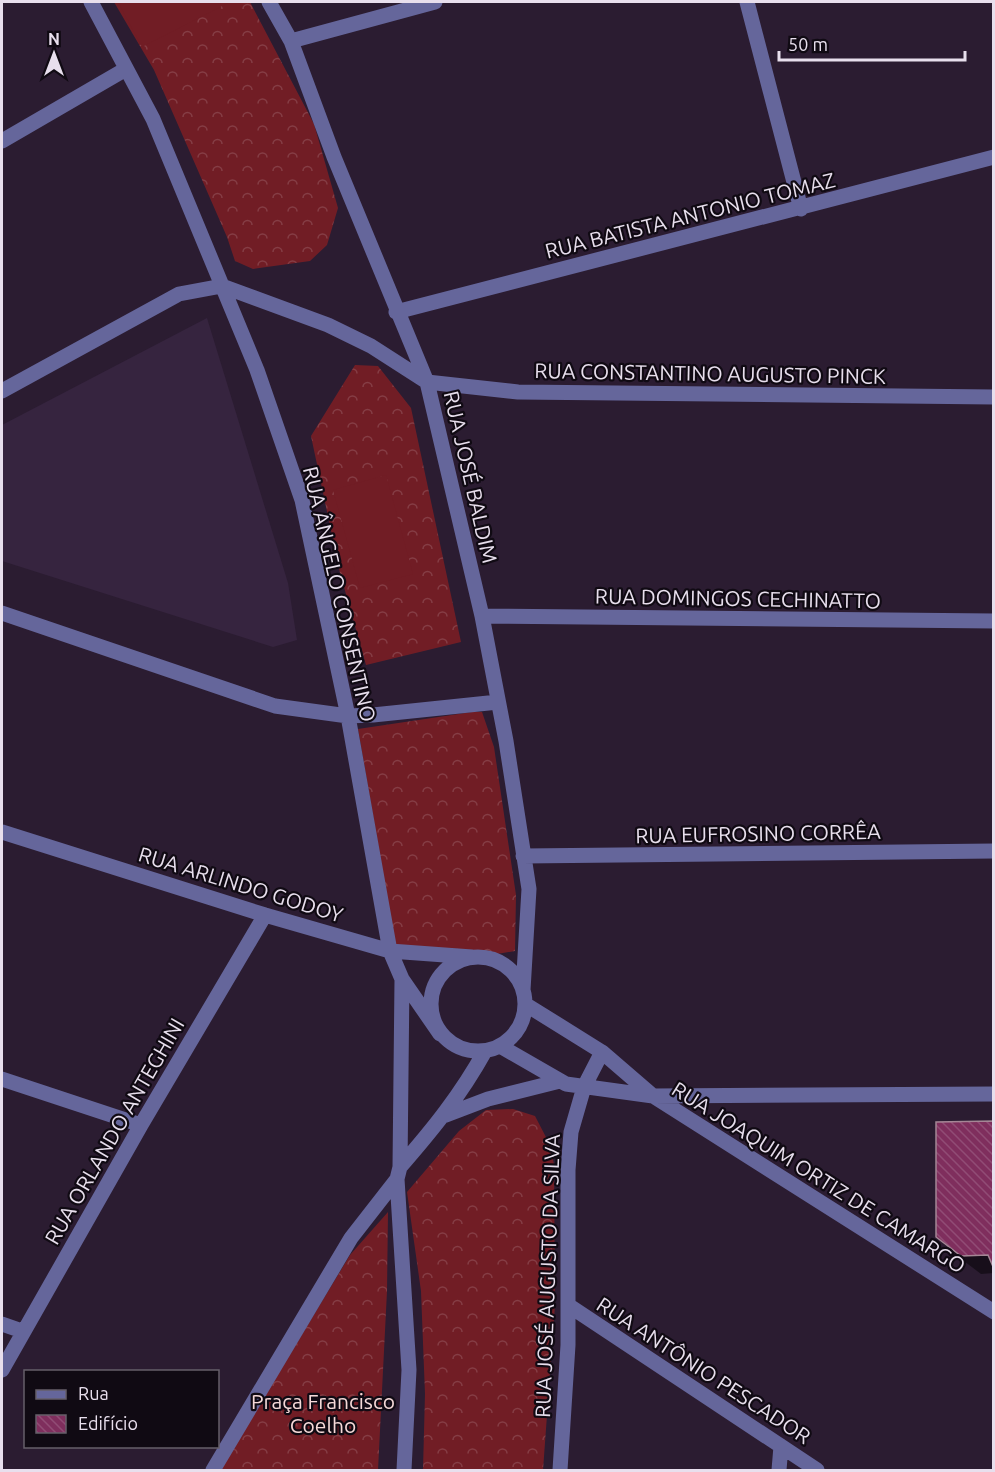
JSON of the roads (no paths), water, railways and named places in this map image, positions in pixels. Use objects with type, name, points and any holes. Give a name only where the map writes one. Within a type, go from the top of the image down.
[{"type":"street","name":"RUA ÂNGELO CONSENTINO","points":[[91,2],[153,119],[257,370],[302,500],[348,716],[390,951],[402,979],[440,1034]]},
{"type":"street","name":"RUA JOSÉ BALDIM","points":[[268,2],[291,41],[396,312],[427,382],[482,616],[529,889],[524,997]]},
{"type":"street","points":[[291,41],[435,2]]},
{"type":"street","points":[[747,2],[801,209]]},
{"type":"street","points":[[2,141],[126,69]]},
{"type":"street","name":"RUA BATISTA ANTONIO TOMAZ","points":[[396,312],[801,209],[993,156]]},
{"type":"street","points":[[2,391],[179,294],[222,286],[328,326],[371,346],[427,382]]},
{"type":"street","name":"RUA CONSTANTINO AUGUSTO PINCK","points":[[427,382],[518,392],[993,397]]},
{"type":"street","points":[[2,613],[275,706],[348,716],[498,702]]},
{"type":"street","name":"RUA DOMINGOS CECHINATTO","points":[[482,616],[993,621]]},
{"type":"street","name":"RUA ARLINDO GODOY","points":[[2,832],[265,915],[390,951],[472,957]]},
{"type":"street","name":"RUA EUFROSINO CORRÊA","points":[[523,856],[993,851]]},
{"type":"street","name":"RUA ORLANDO ANTEGHINI","points":[[2,1370],[22,1330],[265,915]]},
{"type":"street","points":[[472,957],[488,958],[503,964],[515,975],[524,997],[519,1029],[500,1046],[485,1052],[460,1048],[440,1034],[431,1011],[433,986],[442,972],[455,962],[472,957]]},
{"type":"street","name":"RUA ÂNGELO CONSENTINO","points":[[402,979],[398,1173],[409,1370],[404,1470]]},
{"type":"street","name":"RUA JOAQUIM ORTIZ DE CAMARGO","points":[[524,997],[602,1052],[653,1096],[993,1312]]},
{"type":"street","points":[[500,1046],[560,1081]]},
{"type":"street","points":[[213,1470],[351,1238],[398,1173],[463,1091],[485,1052]]},
{"type":"street","name":"RUA JOSÉ AUGUSTO DA SILVA","points":[[560,1470],[568,1305],[568,1170],[571,1132],[584,1087],[602,1052]]},
{"type":"street","points":[[2,1079],[141,1125]]},
{"type":"street","points":[[446,1114],[515,1092],[560,1081]]},
{"type":"street","name":"RUA JOAQUIM ORTIZ DE CAMARGO","points":[[560,1081],[584,1087],[653,1096]]},
{"type":"street","points":[[653,1096],[993,1094]]},
{"type":"street","name":"RUA ANTÔNIO PESCADOR","points":[[568,1305],[817,1470]]},
{"type":"street","points":[[2,1324],[22,1330]]},
{"type":"street","points":[[779,1470],[781,1446]]},
{"type":"park label","name":"Praça Francisco Coelho","points":[[323,1413]]}]
